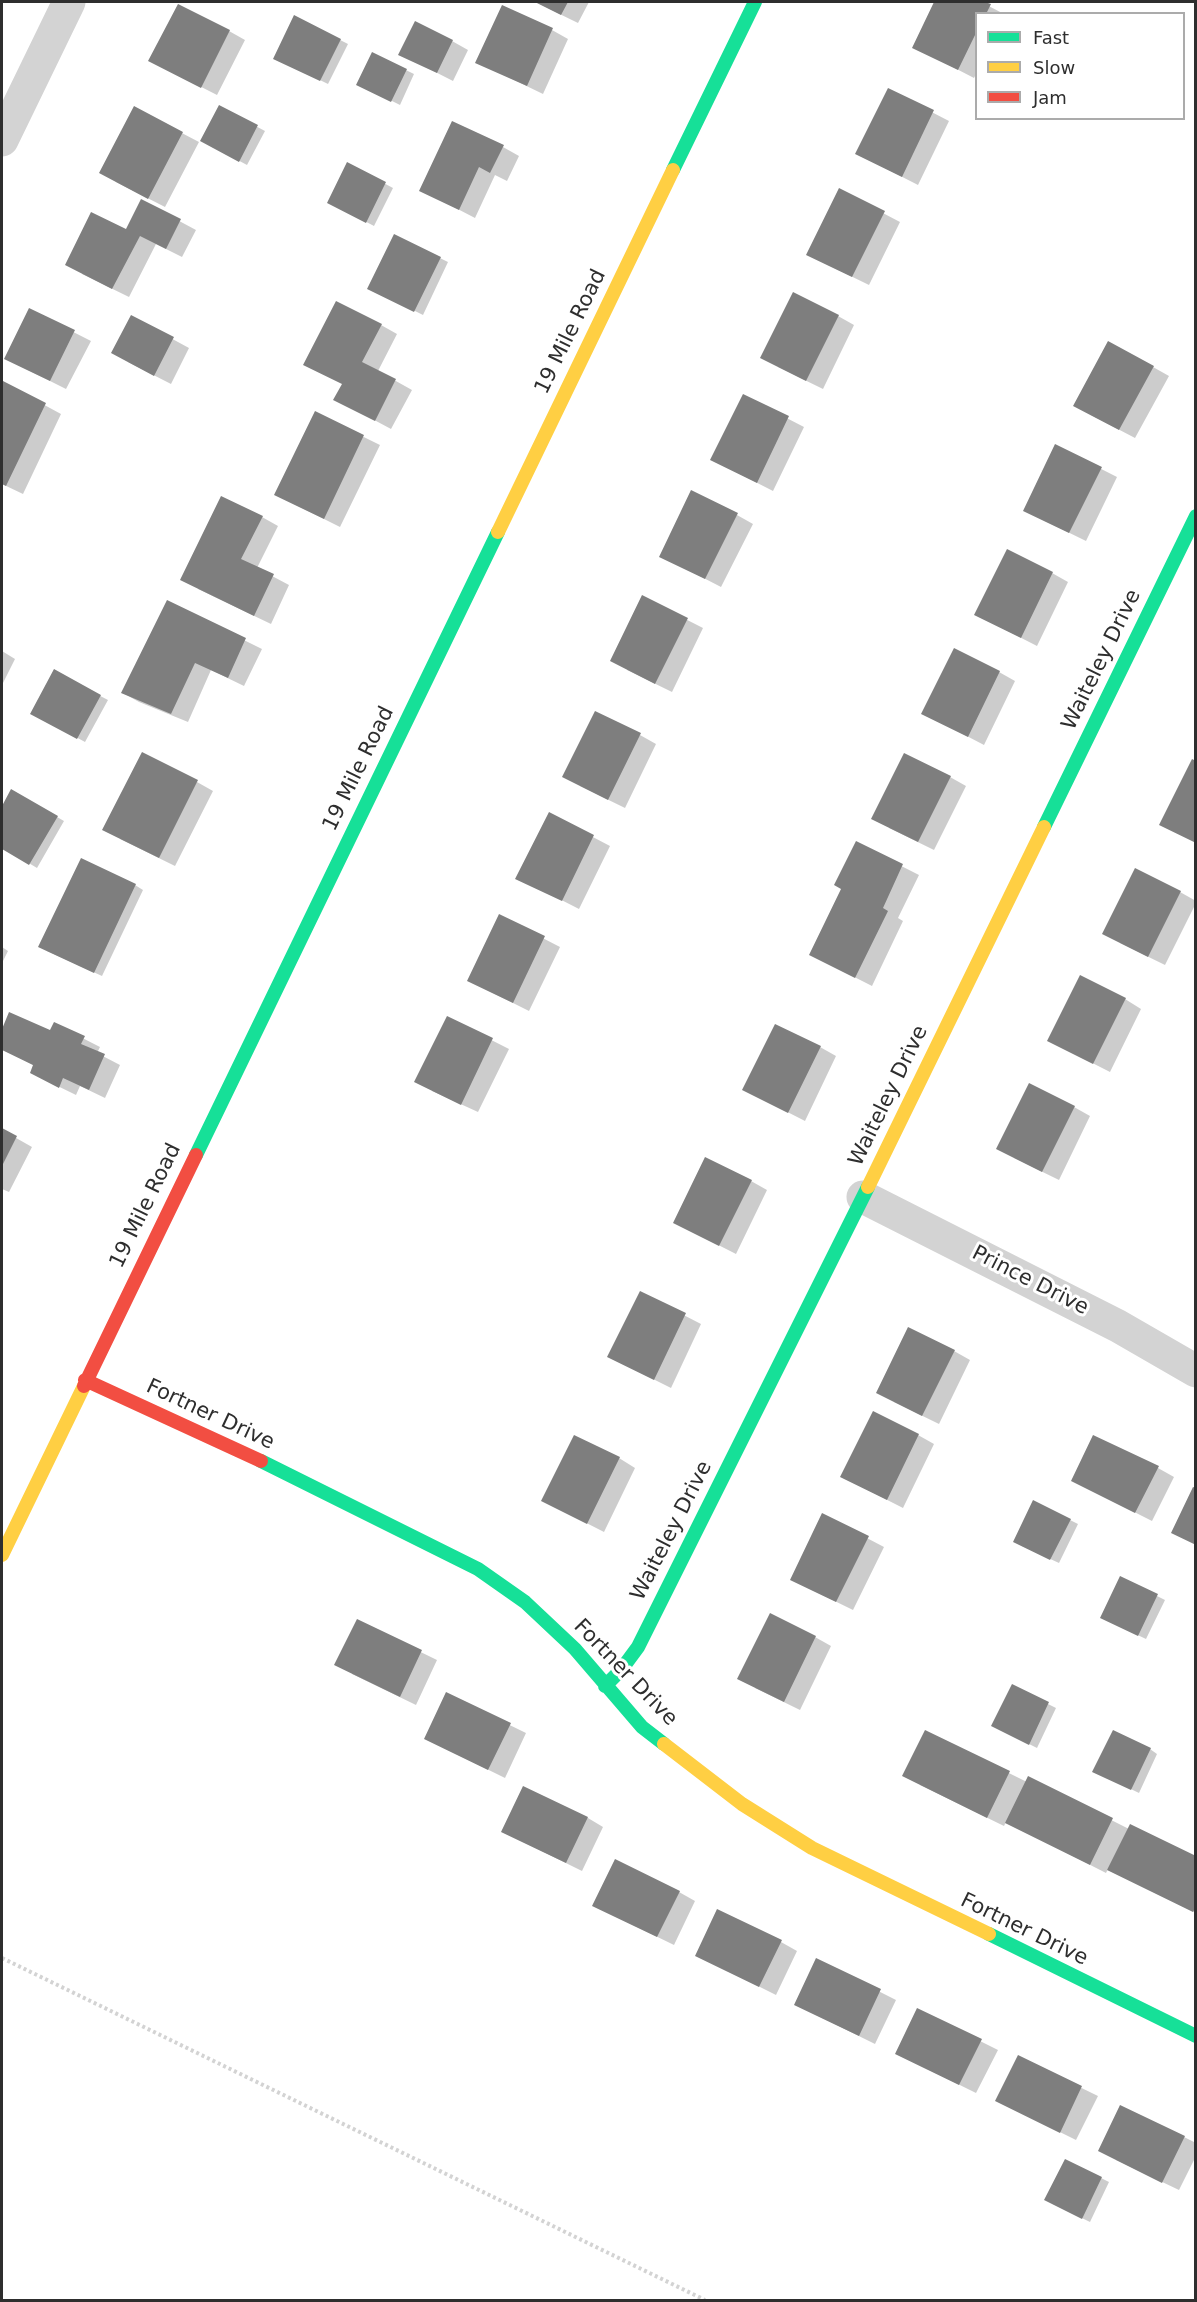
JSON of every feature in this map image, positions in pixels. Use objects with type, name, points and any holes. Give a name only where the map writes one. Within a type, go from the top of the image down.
[{"type":"street","points":[[2,140],[69,2]]},
{"type":"street","name":"19 Mile Road","points":[[2,1555],[755,2]]},
{"type":"street","name":"Waiteley Drive","points":[[605,1686],[621,1670],[638,1647],[863,1197],[1196,516]]},
{"type":"street","name":"Prince Drive","points":[[863,1197],[1118,1326],[1196,1371]]},
{"type":"street","name":"Fortner Drive","points":[[85,1380],[278,1469],[478,1569],[525,1602],[575,1649],[642,1727],[742,1804],[812,1848],[1196,2036]]},
{"type":"path","points":[[2,1958],[705,2301]]},
{"type":"building","points":[[535,2],[568,2],[561,15]]},
{"type":"building","points":[[934,2],[991,4],[987,12],[975,12],[975,35],[958,70],[912,48]]},
{"type":"building","points":[[178,4],[230,30],[201,88],[148,61]]},
{"type":"building","points":[[502,5],[553,28],[527,86],[475,63]]},
{"type":"building","points":[[294,15],[341,39],[320,81],[273,59]]},
{"type":"building","points":[[415,21],[453,40],[437,73],[398,55]]},
{"type":"building","points":[[372,52],[407,69],[391,102],[356,85]]},
{"type":"building","points":[[888,88],[934,110],[902,177],[855,154]]},
{"type":"building","points":[[219,105],[258,125],[239,162],[200,141]]},
{"type":"building","points":[[134,106],[183,132],[148,199],[99,173]]},
{"type":"building","points":[[452,121],[504,145],[490,173],[479,167],[459,210],[419,191]]},
{"type":"building","points":[[347,162],[386,182],[366,223],[327,203]]},
{"type":"building","points":[[839,188],[885,211],[852,277],[806,255]]},
{"type":"building","points":[[141,199],[181,219],[166,249],[140,236],[112,289],[65,265],[91,212],[126,229]]},
{"type":"building","points":[[394,234],[441,257],[414,312],[367,289]]},
{"type":"building","points":[[793,292],[839,315],[806,381],[760,358]]},
{"type":"building","points":[[336,301],[382,324],[362,362],[396,379],[375,421],[333,400],[342,384],[303,365]]},
{"type":"building","points":[[29,308],[75,330],[50,381],[4,359]]},
{"type":"building","points":[[131,315],[174,337],[154,376],[111,353]]},
{"type":"building","points":[[1108,341],[1154,366],[1119,430],[1073,406]]},
{"type":"building","points":[[3,381],[46,403],[6,486],[2,484]]},
{"type":"building","points":[[743,394],[789,416],[757,483],[710,460]]},
{"type":"building","points":[[315,411],[364,435],[324,519],[274,495]]},
{"type":"building","points":[[1055,444],[1102,467],[1069,533],[1023,511]]},
{"type":"building","points":[[691,490],[738,513],[705,579],[659,557]]},
{"type":"building","points":[[221,496],[263,516],[241,559],[274,574],[254,616],[180,580]]},
{"type":"building","points":[[1007,549],[1053,572],[1021,638],[974,615]]},
{"type":"building","points":[[642,595],[688,618],[655,684],[610,661]]},
{"type":"building","points":[[167,600],[246,638],[228,678],[195,663],[171,714],[121,693]]},
{"type":"building","points":[[954,648],[1000,671],[968,737],[921,714]]},
{"type":"building","points":[[54,669],[101,695],[77,739],[30,714]]},
{"type":"building","points":[[595,711],[641,733],[608,800],[562,777]]},
{"type":"building","points":[[142,752],[198,780],[159,858],[102,830]]},
{"type":"building","points":[[904,753],[951,776],[918,842],[871,819]]},
{"type":"building","points":[[1192,759],[1196,761],[1196,843],[1159,825]]},
{"type":"building","points":[[11,789],[58,816],[29,865],[2,849],[2,806]]},
{"type":"building","points":[[549,812],[594,835],[562,901],[515,879]]},
{"type":"building","points":[[856,841],[903,864],[883,908],[888,911],[855,978],[809,955],[841,889],[834,885]]},
{"type":"building","points":[[81,858],[136,884],[94,973],[38,947]]},
{"type":"building","points":[[1135,868],[1181,891],[1148,957],[1102,934]]},
{"type":"building","points":[[499,914],[545,936],[513,1003],[467,981]]},
{"type":"building","points":[[1080,975],[1126,998],[1093,1064],[1047,1041]]},
{"type":"building","points":[[9,1012],[50,1030],[54,1022],[85,1036],[81,1044],[105,1054],[89,1090],[63,1078],[59,1088],[30,1073],[33,1065],[2,1050],[2,1029]]},
{"type":"building","points":[[447,1016],[493,1038],[461,1105],[414,1082]]},
{"type":"building","points":[[775,1024],[821,1046],[788,1113],[742,1090]]},
{"type":"building","points":[[1029,1083],[1075,1106],[1042,1172],[996,1149]]},
{"type":"building","points":[[2,1128],[17,1136],[2,1166]]},
{"type":"building","points":[[705,1157],[752,1180],[719,1246],[673,1223]]},
{"type":"building","points":[[640,1291],[686,1313],[654,1380],[607,1357]]},
{"type":"building","points":[[908,1327],[955,1350],[922,1416],[876,1393]]},
{"type":"building","points":[[873,1411],[919,1434],[887,1500],[840,1477]]},
{"type":"building","points":[[574,1435],[620,1457],[587,1524],[541,1501]]},
{"type":"building","points":[[1093,1435],[1159,1466],[1135,1513],[1071,1481]]},
{"type":"building","points":[[1193,1487],[1196,1488],[1196,1545],[1171,1533]]},
{"type":"building","points":[[1033,1500],[1071,1519],[1050,1560],[1013,1542]]},
{"type":"building","points":[[822,1513],[869,1536],[836,1602],[790,1580]]},
{"type":"building","points":[[1120,1576],[1158,1594],[1138,1636],[1100,1618]]},
{"type":"building","points":[[770,1613],[816,1636],[784,1702],[737,1679]]},
{"type":"building","points":[[357,1619],[422,1650],[400,1697],[334,1665]]},
{"type":"building","points":[[1012,1684],[1049,1702],[1029,1745],[991,1726]]},
{"type":"building","points":[[446,1692],[511,1723],[488,1770],[424,1739]]},
{"type":"building","points":[[925,1730],[1010,1771],[987,1818],[902,1776]]},
{"type":"building","points":[[1113,1730],[1151,1748],[1131,1790],[1092,1772]]},
{"type":"building","points":[[1028,1776],[1113,1818],[1090,1865],[1005,1823]]},
{"type":"building","points":[[523,1786],[588,1817],[566,1863],[501,1832]]},
{"type":"building","points":[[1130,1824],[1196,1856],[1196,1906],[1193,1912],[1107,1870]]},
{"type":"building","points":[[615,1859],[680,1891],[657,1937],[592,1906]]},
{"type":"building","points":[[717,1909],[782,1940],[759,1987],[695,1956]]},
{"type":"building","points":[[816,1958],[881,1989],[859,2036],[794,2005]]},
{"type":"building","points":[[917,2008],[982,2039],[959,2085],[895,2054]]},
{"type":"building","points":[[1018,2055],[1082,2086],[1060,2133],[995,2101]]},
{"type":"building","points":[[1120,2105],[1185,2136],[1162,2183],[1098,2151]]},
{"type":"building","points":[[1065,2159],[1102,2177],[1082,2219],[1044,2200]]},
{"type":"traffic: fast","points":[[673,170],[755,2]]},
{"type":"traffic: fast","points":[[1044,827],[1196,516]]},
{"type":"traffic: fast","points":[[196,1155],[498,532]]},
{"type":"traffic: fast","points":[[605,1686],[621,1670],[638,1647],[868,1187]]},
{"type":"traffic: fast","points":[[261,1461],[478,1569],[525,1602],[575,1649],[642,1727],[664,1744]]},
{"type":"traffic: fast","points":[[989,1934],[1196,2036]]},
{"type":"traffic: slow","points":[[498,532],[673,170]]},
{"type":"traffic: slow","points":[[868,1187],[1044,827]]},
{"type":"traffic: slow","points":[[2,1555],[84,1386]]},
{"type":"traffic: slow","points":[[664,1744],[742,1804],[812,1848],[989,1934]]},
{"type":"traffic: jam","points":[[84,1386],[196,1155]]},
{"type":"traffic: jam","points":[[85,1380],[261,1461]]}]
